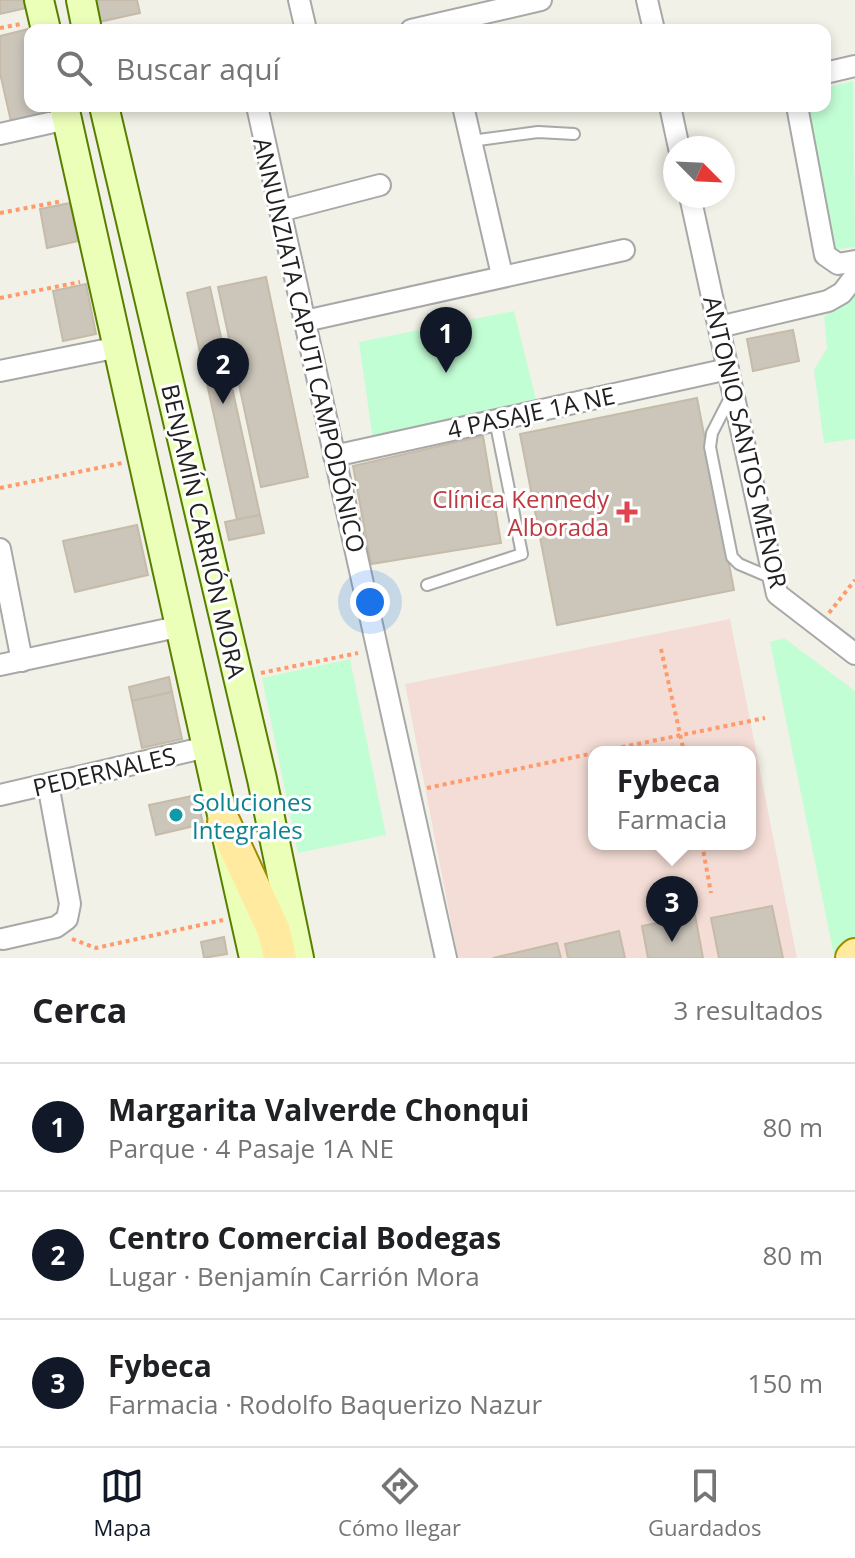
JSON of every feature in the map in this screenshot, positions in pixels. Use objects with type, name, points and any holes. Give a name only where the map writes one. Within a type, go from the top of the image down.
[{"type":"main road","points":[[81,0],[86,24]]},
{"type":"main road","name":"BENJAMÍN CARRIÓN MORA","points":[[66,112],[254,958]]},
{"type":"main road","name":"BENJAMÍN CARRIÓN MORA","points":[[105,112],[239,678],[299,958]]},
{"type":"main road","points":[[192,673],[207,692],[231,777],[244,783],[262,779]]},
{"type":"main road","points":[[224,823],[274,931],[280,958]]},
{"type":"street","points":[[299,0],[305,24]]},
{"type":"street","points":[[451,24],[507,4],[541,0]]},
{"type":"street","points":[[647,0],[653,24]]},
{"type":"street","points":[[831,72],[855,66]]},
{"type":"street","points":[[0,134],[66,112]]},
{"type":"street","name":"ANNUNZIATA CAPUTI CAMPODÓNICO","points":[[258,112],[446,958]]},
{"type":"street","points":[[464,112],[502,275]]},
{"type":"street","points":[[671,112],[676,136]]},
{"type":"street","points":[[798,112],[825,255],[838,264],[855,261]]},
{"type":"street","points":[[280,211],[380,185]]},
{"type":"street","name":"ANTONIO SANTOS MENOR","points":[[693,208],[777,594],[855,654]]},
{"type":"street","points":[[305,321],[624,250]]},
{"type":"street","points":[[719,327],[828,301],[842,293],[855,276]]},
{"type":"street","points":[[0,371],[119,347]]},
{"type":"street","name":"4 PASAJE 1A NE","points":[[334,456],[728,369]]},
{"type":"street","points":[[0,549],[22,661]]},
{"type":"street","points":[[0,665],[182,626]]},
{"type":"street","name":"PEDERNALES","points":[[0,795],[207,747]]},
{"type":"street","points":[[3,939],[56,927],[67,919],[70,904],[48,784]]},
{"type":"lane","points":[[471,141],[538,132],[574,134]]},
{"type":"lane","points":[[733,391],[712,433],[710,447],[732,557],[739,564],[774,578]]},
{"type":"lane","points":[[427,585],[522,554],[495,420]]},
{"type":"path","points":[[0,28],[38,18]]},
{"type":"path","points":[[0,213],[85,196]]},
{"type":"path","points":[[0,298],[103,277]]},
{"type":"path","points":[[0,488],[144,459]]},
{"type":"path","points":[[819,627],[855,580]]},
{"type":"path","points":[[239,678],[378,649]]},
{"type":"path","points":[[661,649],[683,746]]},
{"type":"path","points":[[626,746],[765,718]]},
{"type":"path","points":[[409,792],[588,754]]},
{"type":"path","points":[[703,850],[711,893]]},
{"type":"path","points":[[56,927],[78,944],[96,948],[245,915]]},
{"type":"shaded area","points":[[730,619],[755,746],[588,746],[588,850],[756,850],[756,751],[797,958],[458,958],[405,684]]},
{"type":"green space","points":[[853,81],[855,247],[832,250],[808,112],[831,112],[831,86]]},
{"type":"green space","points":[[855,288],[855,439],[824,443],[814,370],[827,348],[824,317]]},
{"type":"green space","points":[[514,311],[537,404],[373,440],[359,342]]},
{"type":"green space","points":[[784,638],[855,691],[855,938],[834,955],[770,642]]},
{"type":"green space","points":[[350,659],[386,835],[298,853],[262,678]]},
{"type":"building","points":[[0,0],[24,0],[26,8],[0,14]]},
{"type":"building","points":[[95,0],[137,0],[140,13],[99,22]]},
{"type":"building","points":[[24,30],[24,112],[52,112],[53,116],[12,126],[0,73],[0,36]]},
{"type":"building","points":[[70,203],[78,241],[47,248],[40,209]]},
{"type":"building","points":[[266,277],[308,477],[261,487],[218,287]]},
{"type":"building","points":[[86,284],[96,334],[63,341],[53,291]]},
{"type":"building","points":[[210,287],[260,515],[237,520],[187,293]]},
{"type":"building","points":[[793,330],[799,361],[753,371],[747,339]]},
{"type":"building","name":"Clínica Kennedy Alborada","points":[[697,398],[734,590],[557,625],[520,434]]},
{"type":"building","points":[[483,436],[501,543],[371,564],[353,466]]},
{"type":"building","points":[[260,515],[264,533],[229,540],[225,522]]},
{"type":"building","points":[[137,525],[148,575],[75,592],[63,541]]},
{"type":"building","points":[[169,677],[172,692],[132,701],[129,687]]},
{"type":"building","points":[[172,692],[182,739],[142,748],[132,701]]},
{"type":"building","name":"Soluciones Integrales","points":[[197,795],[203,824],[156,835],[149,805]]},
{"type":"building","points":[[772,906],[783,958],[719,958],[711,918]]},
{"type":"building","points":[[695,915],[703,958],[648,958],[642,926]]},
{"type":"building","points":[[619,931],[625,958],[568,958],[565,944]]},
{"type":"building","points":[[224,937],[227,954],[204,958],[201,942]]},
{"type":"building","points":[[557,943],[561,958],[493,958]]},
{"type":"place","name":"Margarita Valverde Chonqui","points":[[446,373]]},
{"type":"place","name":"Centro Comercial Bodegas","points":[[223,404]]},
{"type":"place","name":"Clínica Kennedy Alborada","points":[[627,512]]},
{"type":"place","name":"Soluciones Integrales","points":[[176,815]]},
{"type":"place","name":"Fybeca","points":[[672,942]]}]
